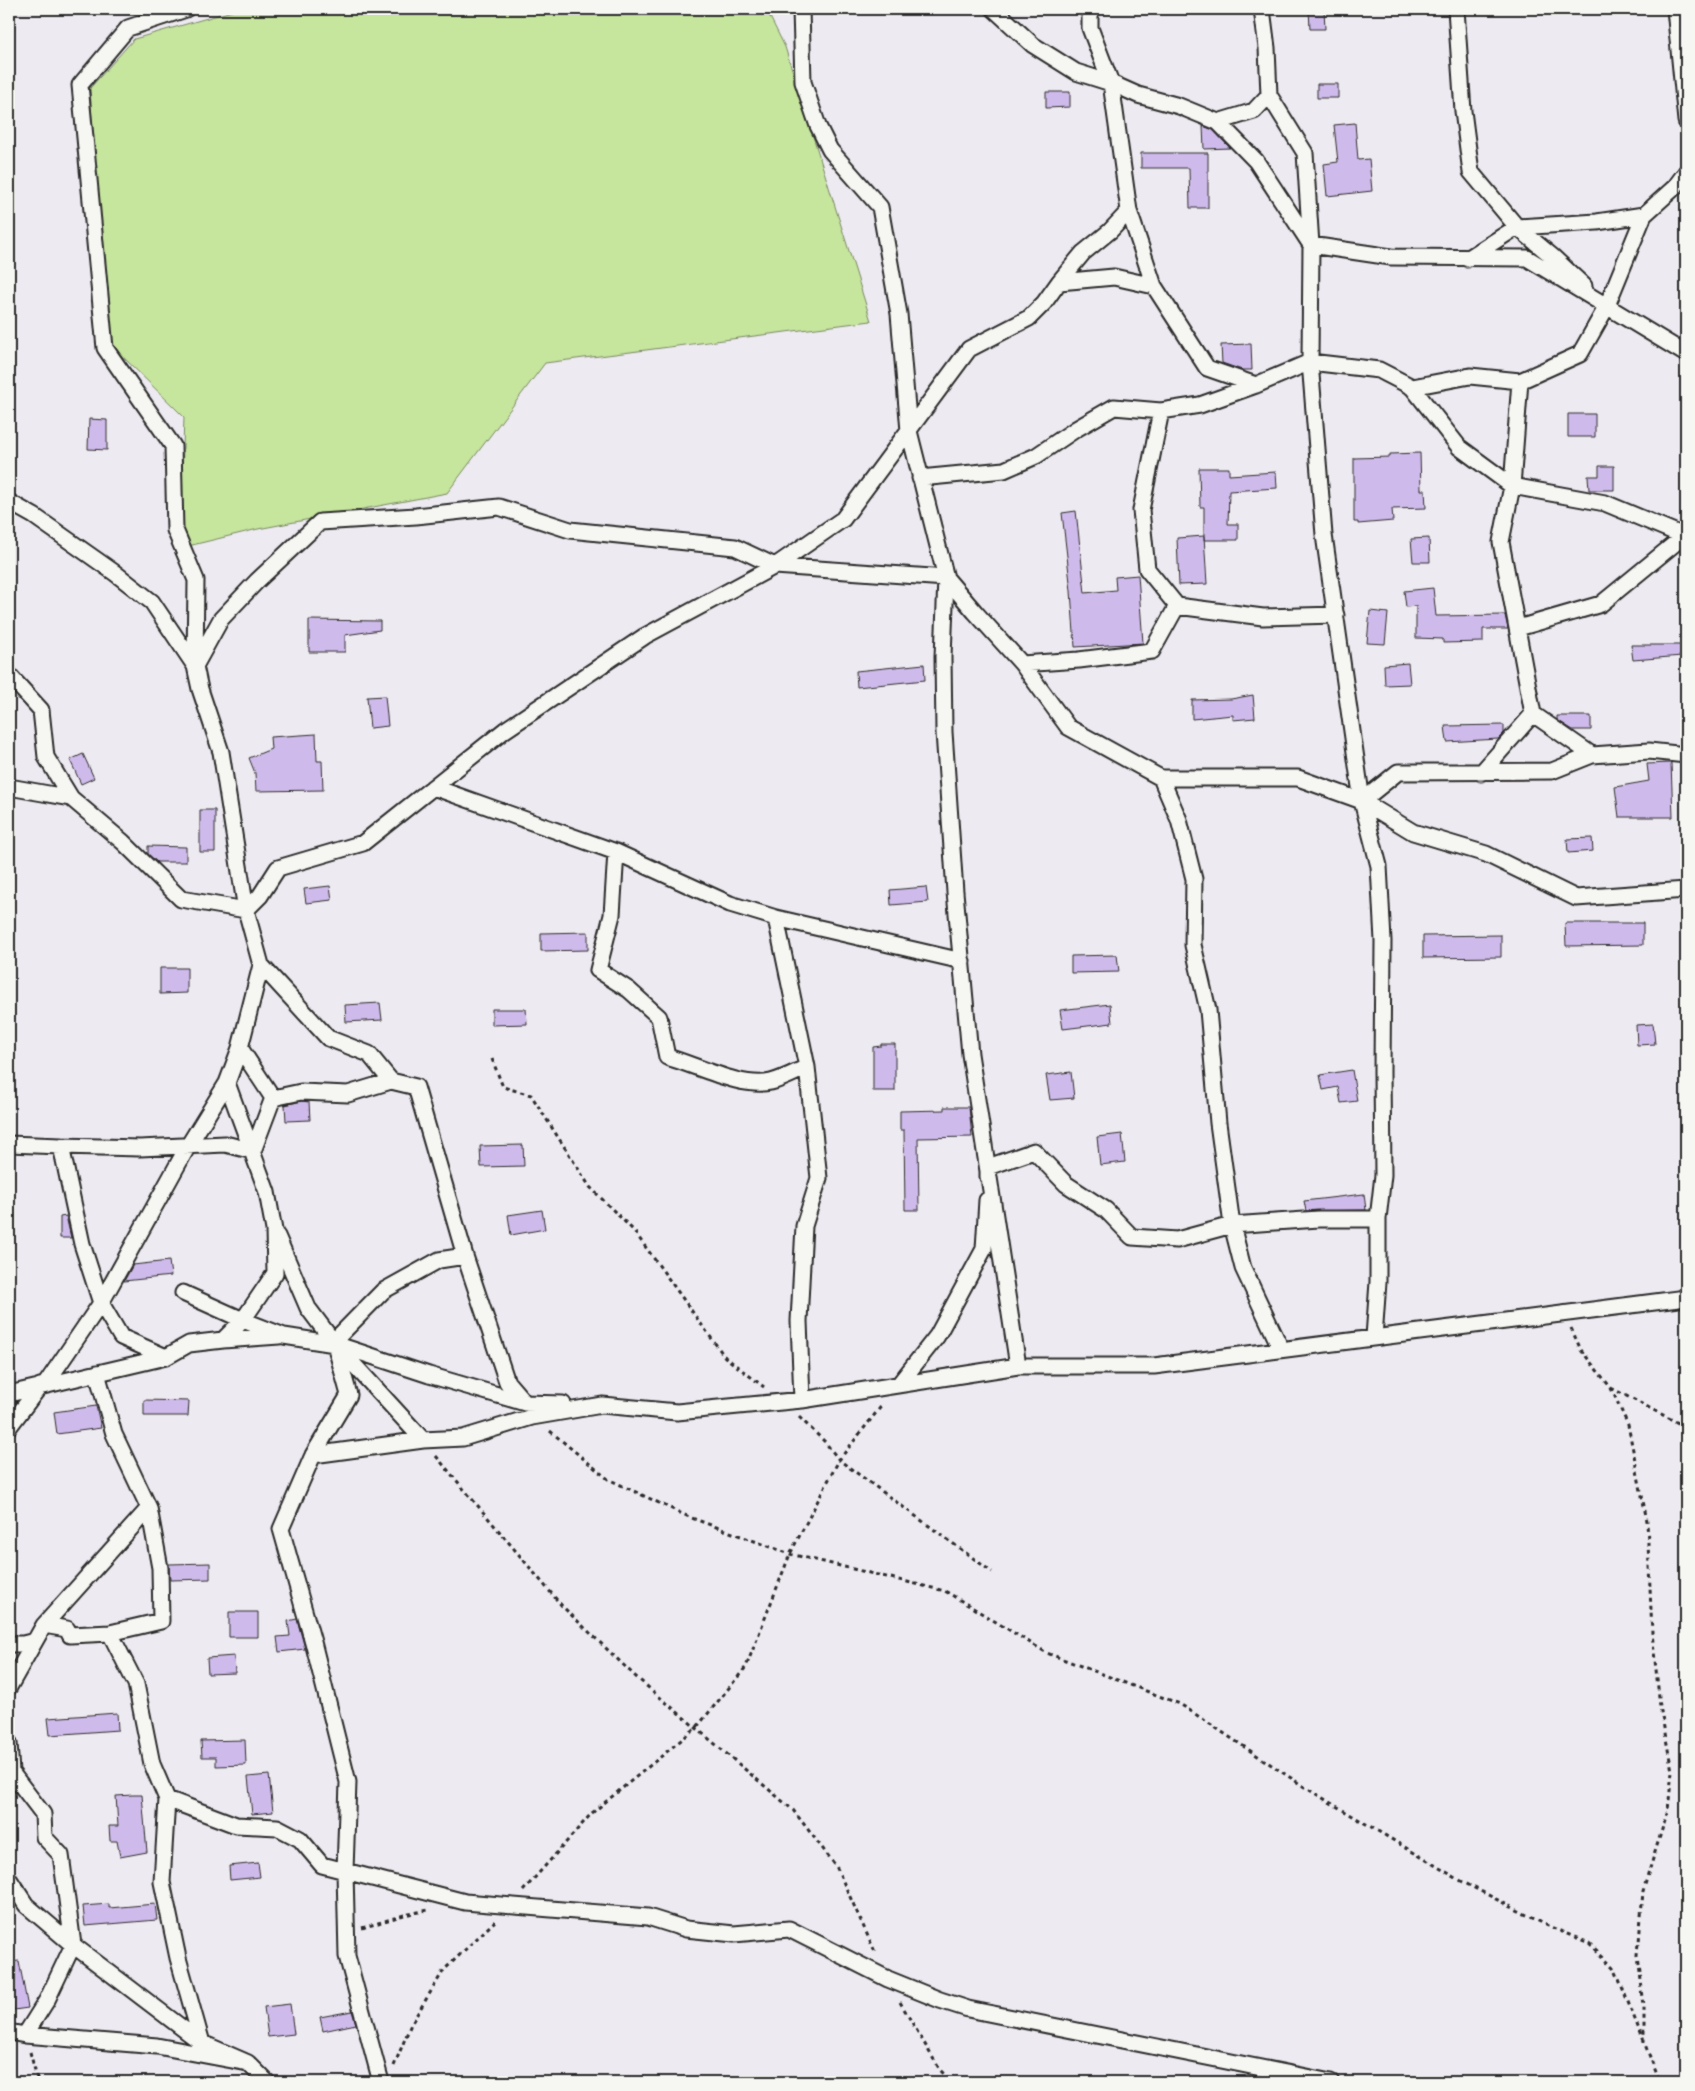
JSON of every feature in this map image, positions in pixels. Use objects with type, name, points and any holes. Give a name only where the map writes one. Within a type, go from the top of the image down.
[{"type":"street","points":[[186,9],[128,28],[80,85],[105,348],[173,446],[175,530],[196,580],[195,666],[200,689],[221,752],[246,910],[261,965],[328,1038],[369,1054],[391,1081]]},
{"type":"street","points":[[801,9],[803,82],[818,126],[830,150],[880,207],[900,314],[909,431],[946,578],[943,657],[944,732],[955,892],[970,1054],[1018,1366]]},
{"type":"street","points":[[994,9],[1033,45],[1076,72],[1110,83],[1138,95],[1179,106],[1218,122],[1256,161],[1311,245],[1390,257],[1527,258],[1606,308],[1686,354]]},
{"type":"street","points":[[1090,9],[1090,28],[1110,83],[1129,211],[1154,286],[1208,368],[1256,385]]},
{"type":"street","points":[[1262,9],[1268,48],[1269,95],[1305,153],[1311,245],[1310,362],[1319,486],[1362,801],[1379,866],[1383,940],[1383,1175],[1378,1219],[1378,1282],[1374,1337]]},
{"type":"street","points":[[1456,9],[1463,111],[1471,172],[1517,227],[1553,257],[1606,308]]},
{"type":"street","points":[[1675,9],[1686,121]]},
{"type":"street","points":[[1218,122],[1254,111],[1269,95]]},
{"type":"street","points":[[1412,387],[1470,376],[1520,381],[1580,354],[1606,308],[1644,215],[1675,187],[1686,172]]},
{"type":"street","points":[[246,910],[260,896],[278,868],[363,843],[505,730],[645,636],[775,566],[842,519],[969,350],[1029,318],[1044,304],[1083,253],[1110,232],[1129,211]]},
{"type":"street","points":[[1467,259],[1517,227],[1597,222],[1644,215]]},
{"type":"street","points":[[1059,282],[1114,277],[1154,286]]},
{"type":"street","points":[[920,478],[1004,470],[1036,456],[1076,429],[1114,407],[1161,410],[1200,405],[1256,385],[1310,362],[1379,370],[1412,387],[1459,447],[1512,486],[1605,503],[1685,535],[1601,604],[1518,628]]},
{"type":"street","points":[[1520,381],[1512,486],[1502,542],[1533,714],[1592,755]]},
{"type":"street","points":[[1161,410],[1141,510],[1147,569],[1177,606],[1263,618],[1336,615]]},
{"type":"street","points":[[9,502],[34,516],[115,573],[152,602],[195,666]]},
{"type":"street","points":[[195,666],[221,619],[257,581],[320,522],[416,516],[499,507],[570,530],[735,547],[775,566],[946,578],[974,612],[1022,664],[1068,727],[1161,778],[1298,778],[1362,801],[1413,832],[1486,854],[1576,898],[1686,890]]},
{"type":"street","points":[[1022,664],[1079,660],[1152,651],[1177,606]]},
{"type":"street","points":[[9,675],[41,710],[46,757],[71,798],[123,842],[180,899],[246,910]]},
{"type":"street","points":[[1481,773],[1533,714]]},
{"type":"street","points":[[1362,801],[1398,772],[1481,773],[1552,771],[1592,755],[1649,751],[1686,755]]},
{"type":"street","points":[[1161,778],[1179,820],[1194,879],[1193,945],[1208,1010],[1218,1123],[1232,1225],[1243,1268],[1281,1349]]},
{"type":"street","points":[[9,787],[71,798]]},
{"type":"street","points":[[433,787],[616,852],[730,904],[776,918],[962,961]]},
{"type":"street","points":[[616,852],[612,915],[598,970],[630,990],[659,1017],[667,1057],[690,1063],[736,1081],[771,1082],[807,1067]]},
{"type":"street","points":[[776,918],[807,1067],[819,1178],[804,1226],[799,1321],[802,1400]]},
{"type":"street","points":[[9,1427],[101,1303],[188,1146],[227,1083],[240,1048],[261,965]]},
{"type":"street","points":[[240,1048],[273,1098]]},
{"type":"street","points":[[273,1098],[301,1092],[348,1094],[391,1081],[416,1087],[465,1256],[507,1382],[528,1410]]},
{"type":"street","points":[[223,1340],[243,1320],[275,1273],[274,1230],[267,1192],[227,1083]]},
{"type":"street","points":[[253,1151],[273,1098]]},
{"type":"street","points":[[9,1144],[140,1148],[225,1144],[253,1151]]},
{"type":"street","points":[[61,1146],[82,1244],[101,1303],[121,1337],[166,1357]]},
{"type":"street","points":[[988,1167],[1034,1151],[1066,1184],[1106,1210],[1132,1237],[1177,1240],[1232,1225],[1319,1218],[1378,1219]]},
{"type":"street","points":[[900,1383],[937,1336],[984,1249],[988,1167]]},
{"type":"street","points":[[274,1230],[308,1308],[334,1343],[423,1440]]},
{"type":"street","points":[[334,1343],[383,1291],[439,1260],[465,1256]]},
{"type":"street","points":[[183,1293],[284,1336]]},
{"type":"street","points":[[312,1455],[423,1440],[463,1438],[528,1410],[602,1405],[677,1412],[784,1402],[1018,1366],[1154,1366],[1686,1298]]},
{"type":"street","points":[[9,1394],[166,1357],[189,1344],[284,1336],[334,1343],[528,1410]]},
{"type":"street","points":[[334,1343],[349,1395],[312,1455],[281,1529],[313,1642],[348,1782],[345,1871],[347,1956],[386,2078]]},
{"type":"street","points":[[44,1625],[67,1629],[70,1635],[110,1633],[161,1621],[160,1568],[148,1508],[114,1434],[97,1373]]},
{"type":"street","points":[[9,1687],[44,1625],[148,1508]]},
{"type":"street","points":[[110,1633],[136,1684],[152,1764],[167,1799],[162,1882],[178,1958],[202,2042]]},
{"type":"street","points":[[9,1644],[23,1644],[35,1641]]},
{"type":"street","points":[[9,1743],[10,1774],[43,1814],[44,1837],[61,1855],[73,1945],[47,2000],[25,2035]]},
{"type":"street","points":[[167,1799],[236,1825],[277,1827],[300,1840],[322,1865],[465,1902],[648,1917],[686,1929],[734,1934],[789,1929],[888,1979],[968,2009],[1331,2082]]},
{"type":"street","points":[[9,1879],[26,1904],[73,1945],[202,2042],[248,2064],[267,2082]]},
{"type":"street","points":[[9,2032],[157,2046],[248,2064]]},
{"type":"path","points":[[492,1059],[503,1087],[532,1095],[590,1187],[634,1230],[725,1357],[784,1402],[825,1442],[839,1460],[992,1572]]},
{"type":"path","points":[[1564,1315],[1581,1350],[1611,1388],[1628,1425],[1647,1521],[1652,1633],[1660,1706],[1672,1771],[1668,1810],[1643,1891],[1638,1955],[1644,2006],[1644,2046]]},
{"type":"path","points":[[386,2078],[411,2024],[444,1970],[510,1906],[592,1813],[696,1727],[746,1667],[790,1554],[839,1460],[900,1383]]},
{"type":"path","points":[[1611,1388],[1686,1428]]},
{"type":"path","points":[[528,1410],[608,1479],[689,1517],[790,1554],[945,1591],[1048,1653],[1180,1704],[1306,1788],[1463,1882],[1548,1926],[1589,1942],[1614,1967],[1660,2082]]},
{"type":"path","points":[[423,1440],[562,1606],[636,1677],[794,1810],[836,1866],[888,1979],[940,2070],[952,2082]]},
{"type":"path","points":[[347,1933],[430,1909]]},
{"type":"path","points":[[25,2035],[38,2082]]},
{"type":"green space","points":[[239,9],[766,9],[785,47],[871,321],[545,363],[447,493],[258,529],[184,547],[181,508],[184,417],[112,346],[99,230],[90,88],[134,39]]},
{"type":"building","points":[[1309,9],[1324,9],[1325,29],[1310,29]]},
{"type":"building","points":[[1317,84],[1338,84],[1338,98],[1317,98]]},
{"type":"building","points":[[1046,92],[1070,92],[1070,107],[1046,108]]},
{"type":"building","points":[[1355,123],[1358,160],[1369,159],[1372,191],[1327,196],[1324,164],[1338,162],[1334,125]]},
{"type":"building","points":[[1203,126],[1213,130],[1230,148],[1204,149]]},
{"type":"building","points":[[1141,153],[1208,153],[1208,208],[1190,208],[1189,168],[1141,168]]},
{"type":"building","points":[[1251,344],[1252,370],[1242,370],[1222,363],[1221,345]]},
{"type":"building","points":[[1568,414],[1595,414],[1595,437],[1568,437]]},
{"type":"building","points":[[89,419],[107,420],[107,450],[88,449]]},
{"type":"building","points":[[1420,453],[1421,490],[1425,490],[1426,508],[1392,509],[1393,521],[1358,524],[1358,522],[1354,522],[1354,458],[1390,457],[1390,454]]},
{"type":"building","points":[[1599,466],[1614,466],[1614,490],[1589,490],[1588,476],[1599,476]]},
{"type":"building","points":[[1199,468],[1229,468],[1229,475],[1276,472],[1277,488],[1229,491],[1228,524],[1238,524],[1238,540],[1204,540],[1204,507],[1200,507]]},
{"type":"building","points":[[1076,511],[1085,593],[1116,590],[1115,577],[1138,575],[1143,643],[1075,647],[1062,513]]},
{"type":"building","points":[[1204,536],[1207,584],[1179,585],[1177,538]]},
{"type":"building","points":[[1429,538],[1430,562],[1413,562],[1411,539]]},
{"type":"building","points":[[1433,588],[1436,616],[1505,615],[1508,629],[1483,629],[1483,642],[1443,643],[1443,639],[1416,638],[1416,606],[1406,607],[1404,591]]},
{"type":"building","points":[[1370,611],[1388,613],[1385,644],[1367,643]]},
{"type":"building","points":[[309,620],[380,621],[380,630],[345,635],[345,652],[309,652]]},
{"type":"building","points":[[1631,645],[1682,645],[1682,656],[1633,660]]},
{"type":"building","points":[[1408,663],[1410,684],[1385,685],[1384,665]]},
{"type":"building","points":[[924,664],[925,680],[857,687],[856,671]]},
{"type":"building","points":[[1253,695],[1255,718],[1233,720],[1233,715],[1192,719],[1192,700],[1231,699]]},
{"type":"building","points":[[385,696],[388,726],[370,728],[367,697]]},
{"type":"building","points":[[1557,716],[1591,716],[1591,730],[1573,730],[1557,720]]},
{"type":"building","points":[[1504,725],[1504,733],[1498,739],[1447,742],[1445,726]]},
{"type":"building","points":[[316,734],[317,761],[322,761],[323,790],[256,791],[255,773],[249,758],[271,749],[270,737]]},
{"type":"building","points":[[83,754],[94,778],[81,784],[70,760]]},
{"type":"building","points":[[1671,763],[1673,817],[1619,817],[1615,787],[1649,781],[1647,764]]},
{"type":"building","points":[[200,810],[215,810],[215,852],[200,852]]},
{"type":"building","points":[[1592,838],[1593,851],[1568,853],[1567,839]]},
{"type":"building","points":[[148,846],[186,847],[186,862],[157,862],[148,854]]},
{"type":"building","points":[[330,886],[332,900],[306,903],[304,889]]},
{"type":"building","points":[[926,887],[928,902],[891,905],[890,890]]},
{"type":"building","points":[[1565,923],[1643,923],[1643,945],[1566,946]]},
{"type":"building","points":[[588,932],[588,950],[541,951],[541,933]]},
{"type":"building","points":[[1501,935],[1501,957],[1423,958],[1423,936]]},
{"type":"building","points":[[1117,955],[1119,972],[1071,973],[1071,956]]},
{"type":"building","points":[[160,968],[187,968],[187,993],[160,994]]},
{"type":"building","points":[[380,1003],[382,1020],[346,1022],[345,1005]]},
{"type":"building","points":[[1110,1004],[1112,1023],[1063,1029],[1060,1010]]},
{"type":"building","points":[[492,1009],[526,1009],[527,1024],[492,1025]]},
{"type":"building","points":[[1653,1024],[1655,1044],[1637,1045],[1636,1025]]},
{"type":"building","points":[[881,1044],[895,1044],[895,1091],[873,1091],[873,1047],[881,1046]]},
{"type":"building","points":[[1352,1070],[1357,1101],[1341,1103],[1338,1087],[1323,1090],[1320,1075]]},
{"type":"building","points":[[1071,1072],[1074,1098],[1050,1100],[1046,1075]]},
{"type":"building","points":[[302,1101],[309,1102],[310,1120],[286,1121],[285,1105]]},
{"type":"building","points":[[944,1107],[969,1107],[972,1137],[918,1138],[919,1210],[905,1210],[904,1130],[900,1130],[900,1111],[944,1110]]},
{"type":"building","points":[[1122,1134],[1125,1162],[1100,1165],[1097,1137]]},
{"type":"building","points":[[523,1145],[524,1166],[481,1167],[480,1146]]},
{"type":"building","points":[[1364,1194],[1366,1210],[1306,1211],[1304,1201]]},
{"type":"building","points":[[542,1210],[545,1229],[511,1235],[508,1215]]},
{"type":"building","points":[[66,1216],[71,1238],[60,1238],[60,1217]]},
{"type":"building","points":[[169,1261],[171,1276],[124,1281],[133,1265]]},
{"type":"building","points":[[144,1400],[189,1401],[188,1416],[144,1416]]},
{"type":"building","points":[[96,1406],[101,1428],[57,1434],[54,1412]]},
{"type":"building","points":[[210,1563],[210,1579],[170,1580],[169,1564]]},
{"type":"building","points":[[229,1612],[258,1612],[258,1637],[229,1637]]},
{"type":"building","points":[[297,1619],[305,1649],[279,1652],[277,1637],[290,1636],[288,1621]]},
{"type":"building","points":[[234,1656],[235,1673],[208,1674],[207,1658]]},
{"type":"building","points":[[117,1713],[118,1730],[50,1735],[48,1718]]},
{"type":"building","points":[[245,1740],[246,1765],[216,1766],[216,1757],[202,1757],[201,1741]]},
{"type":"building","points":[[269,1775],[273,1812],[252,1814],[248,1777]]},
{"type":"building","points":[[142,1795],[147,1852],[120,1857],[117,1841],[110,1841],[109,1826],[118,1826],[116,1796]]},
{"type":"building","points":[[258,1863],[260,1877],[230,1880],[229,1866]]},
{"type":"building","points":[[109,1904],[109,1908],[155,1904],[157,1920],[85,1926],[83,1906]]},
{"type":"building","points":[[19,1961],[28,2008],[14,2010],[9,1980],[9,1962]]},
{"type":"building","points":[[290,2004],[294,2034],[268,2037],[264,2007]]},
{"type":"building","points":[[352,2011],[356,2024],[323,2031],[320,2017]]}]
